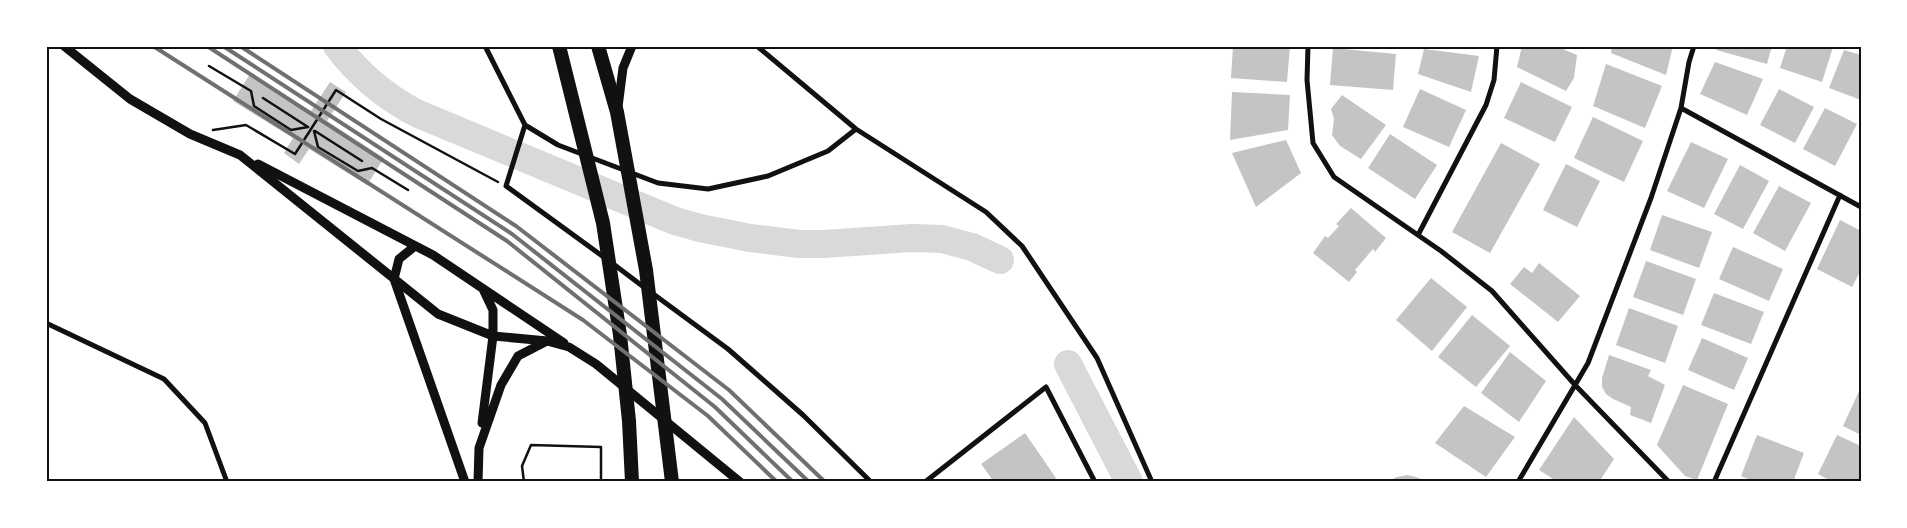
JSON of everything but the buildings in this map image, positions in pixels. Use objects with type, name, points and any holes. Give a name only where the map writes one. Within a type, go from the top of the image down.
[{"type":"highway","points":[[559,46],[603,223],[620,335],[629,420],[632,482]]},
{"type":"highway","points":[[598,46],[617,112],[622,148],[646,270],[672,482]]},
{"type":"street","points":[[64,46],[130,99],[190,134],[240,155],[433,255],[596,364],[740,482]]},
{"type":"street","points":[[486,46],[525,125],[558,145],[658,183],[708,189],[768,176],[828,151],[856,129]]},
{"type":"street","points":[[617,112],[623,68],[632,46]]},
{"type":"street","points":[[757,46],[856,129],[986,212],[1022,246],[1096,358],[1152,482]]},
{"type":"street","points":[[1308,46],[1307,80],[1313,143],[1334,177],[1441,251],[1492,291],[1576,386],[1669,482]]},
{"type":"street","points":[[1418,235],[1486,105],[1494,80],[1497,46]]},
{"type":"street","points":[[1518,482],[1576,386],[1592,354],[1651,198],[1681,108],[1689,62],[1694,46]]},
{"type":"street","points":[[1681,108],[1861,207]]},
{"type":"street","points":[[525,125],[506,186],[728,349],[803,415],[871,482]]},
{"type":"street","points":[[240,155],[438,314],[493,336],[547,341],[569,347]]},
{"type":"street","points":[[1714,482],[1840,195]]},
{"type":"street","points":[[415,246],[399,259],[394,279],[464,482]]},
{"type":"street","points":[[478,482],[479,448],[493,336],[492,310],[483,289]]},
{"type":"street","points":[[46,323],[164,379],[205,423],[227,482]]},
{"type":"street","points":[[479,448],[501,385],[518,356],[537,344],[547,341]]},
{"type":"street","points":[[925,482],[1046,387],[1095,482]]},
{"type":"path","points":[[209,66],[251,91],[254,106],[291,130],[311,129]]},
{"type":"path","points":[[190,134],[246,125],[294,154],[336,90],[382,119],[506,186]]},
{"type":"path","points":[[263,98],[362,161]]},
{"type":"path","points":[[311,129],[318,147],[358,171],[372,168],[408,190]]},
{"type":"path","points":[[524,482],[522,466],[531,445],[601,447],[601,482]]},
{"type":"waterway","points":[[337,46],[373,84],[416,113],[675,221],[750,238],[799,244],[912,238],[942,239],[972,247],[1000,260]]},
{"type":"waterway","points":[[1068,364],[1129,482]]},
{"type":"railway","points":[[153,46],[583,320],[708,416],[777,482]]},
{"type":"railway","points":[[207,46],[507,241],[715,407],[793,482]]},
{"type":"railway","points":[[223,46],[512,234],[722,399],[809,482]]},
{"type":"railway","points":[[240,46],[516,226],[729,390],[825,482]]}]
